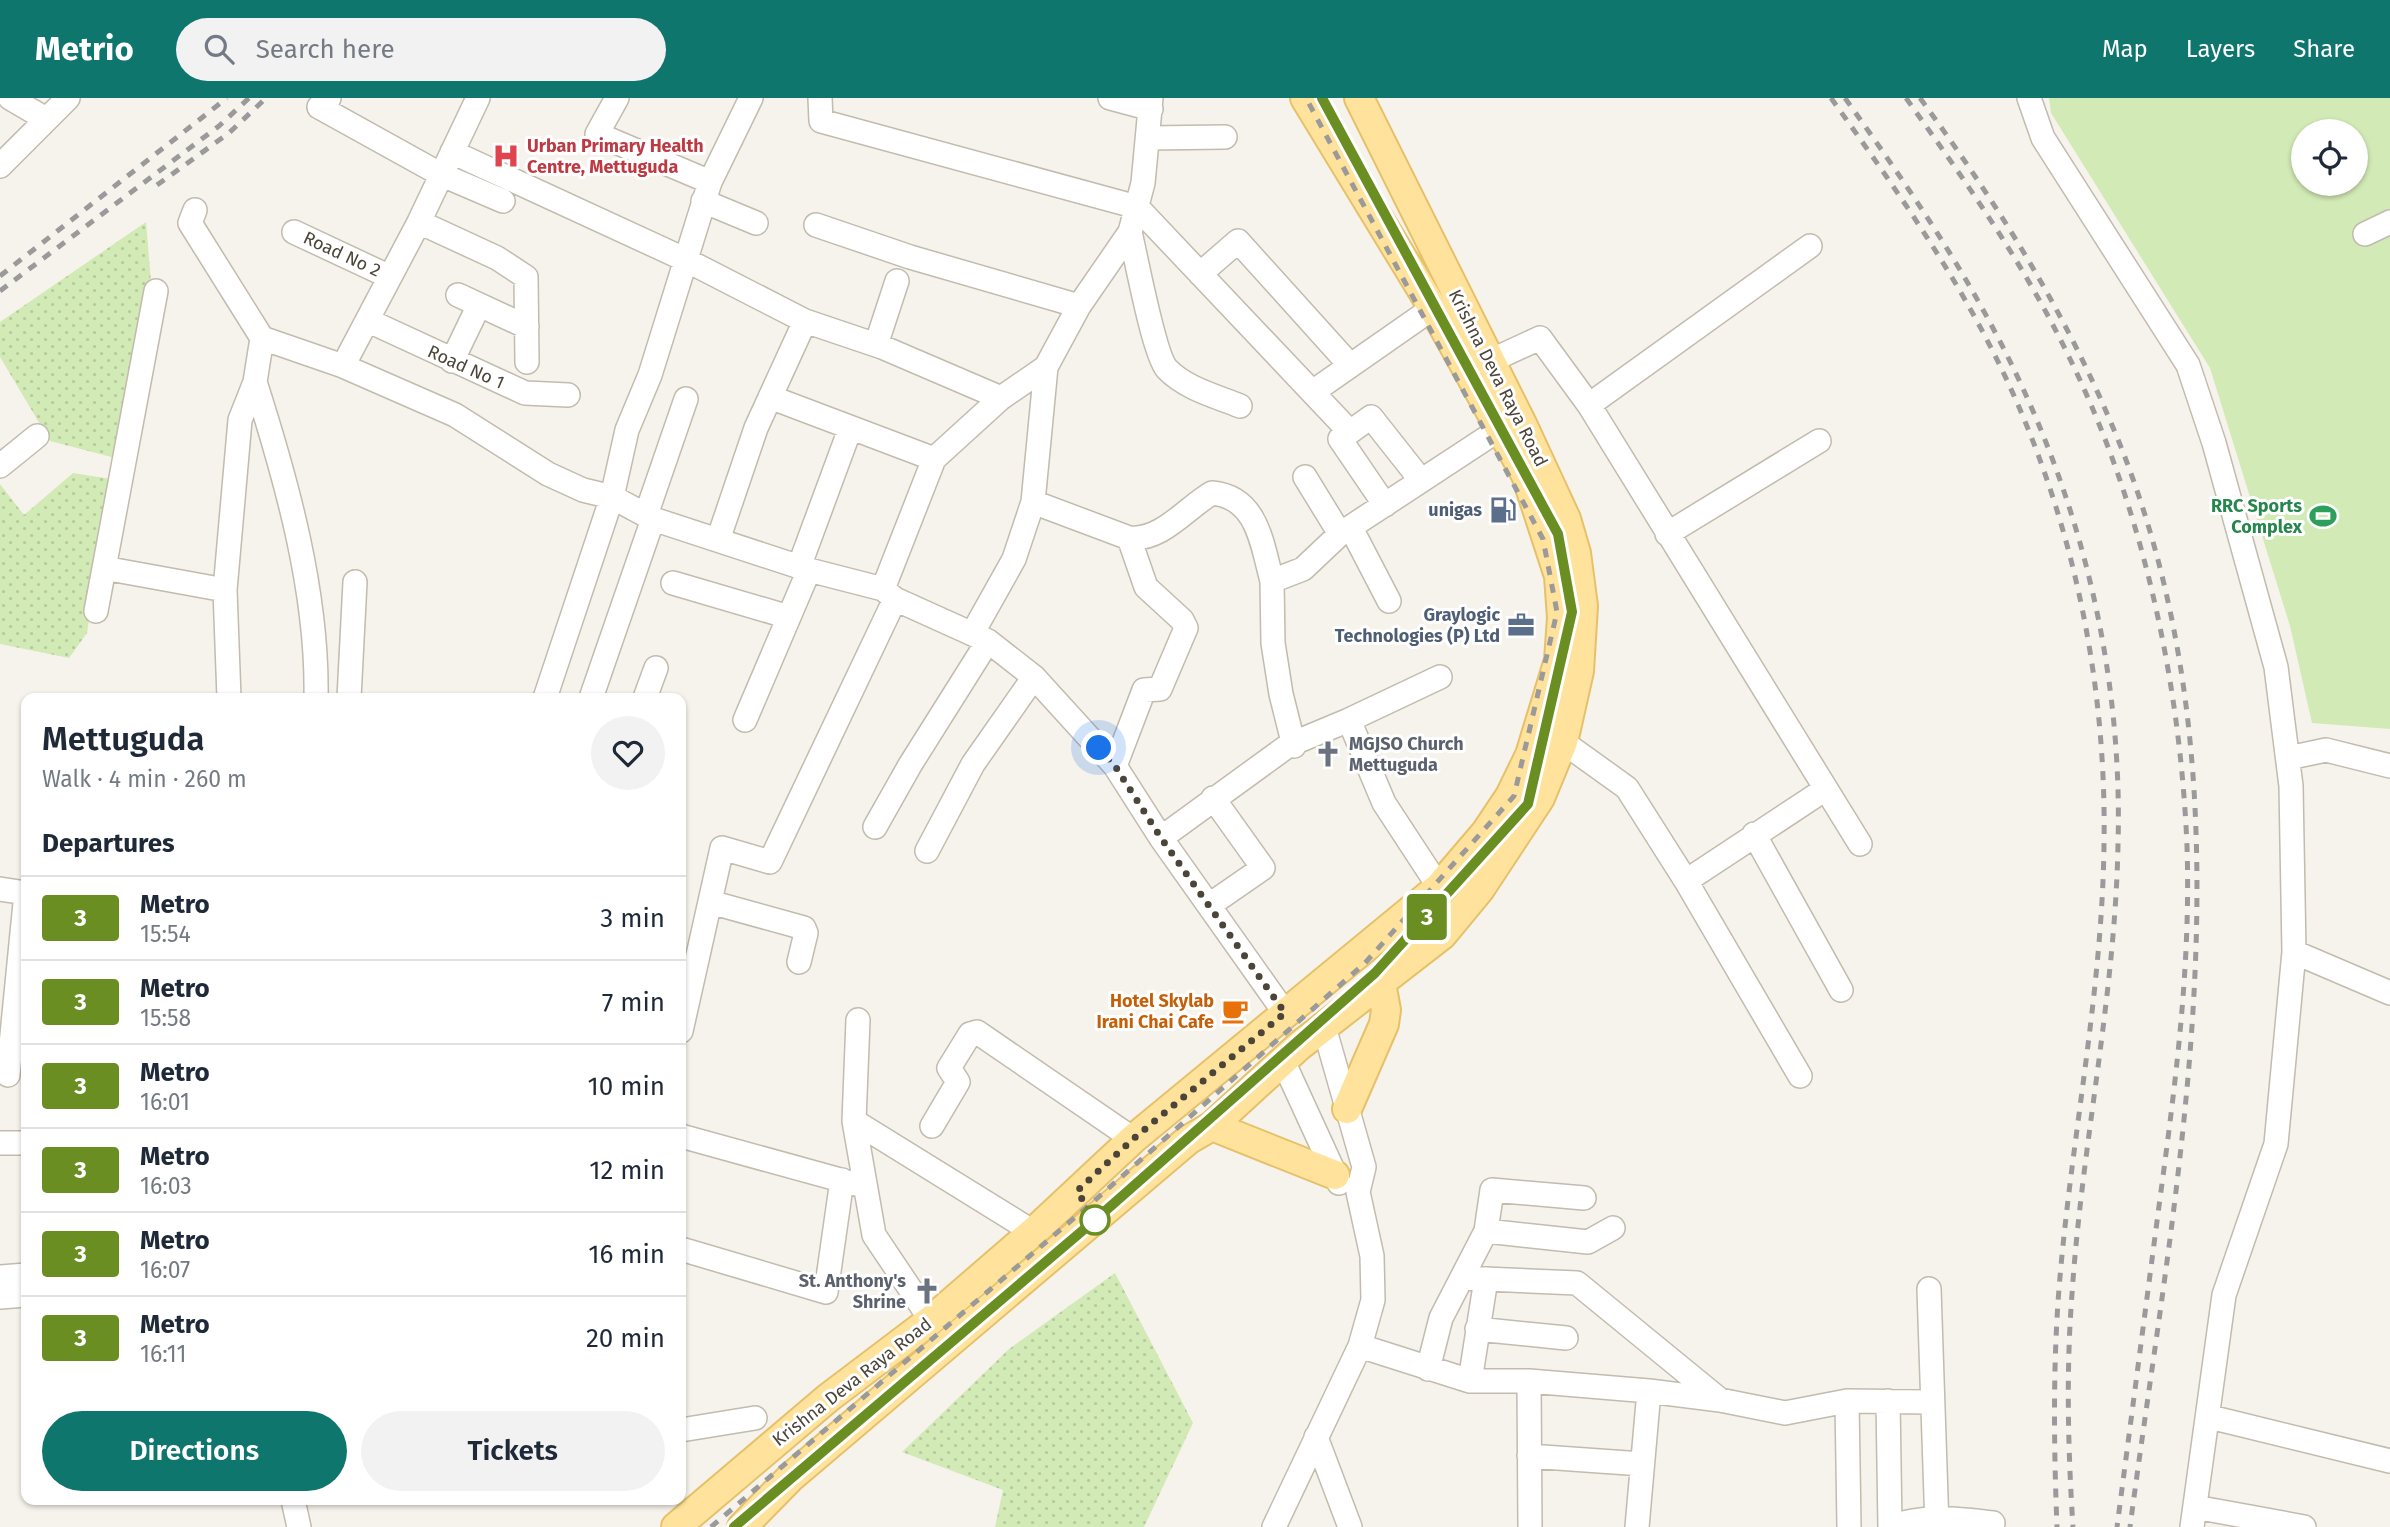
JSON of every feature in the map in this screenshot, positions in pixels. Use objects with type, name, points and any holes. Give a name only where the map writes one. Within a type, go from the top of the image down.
[{"type":"main road","name":"Krishna Deva Raya Road","points":[[676,1527],[927,1315],[1033,1232],[1133,1139],[1439,887],[1472,851],[1510,796],[1530,755],[1559,660],[1562,618],[1559,576],[1526,475],[1433,308],[1305,98]]},
{"type":"main road","name":"Krishna Deva Raya Road","points":[[742,1527],[791,1477],[1188,1140],[1212,1126],[1283,1061],[1443,934],[1480,889],[1540,798],[1563,742],[1579,671],[1583,606],[1576,553],[1549,480],[1360,100]]},
{"type":"main road","points":[[1321,124],[1360,100]]},
{"type":"main road","points":[[1346,1109],[1384,1024],[1386,1010],[1381,983]]},
{"type":"main road","points":[[1212,1126],[1335,1175]]},
{"type":"street","points":[[10,98],[46,119]]},
{"type":"street","points":[[0,166],[68,98]]},
{"type":"street","points":[[329,98],[319,107],[440,174],[503,201]]},
{"type":"street","points":[[343,366],[419,222],[478,98]]},
{"type":"street","points":[[617,98],[597,134],[706,191],[756,223]]},
{"type":"street","points":[[547,693],[612,497],[627,430],[650,375],[706,191],[751,98]]},
{"type":"street","points":[[820,98],[821,121],[1137,207],[1350,432]]},
{"type":"street","points":[[875,827],[980,638],[1014,559],[1032,502],[1046,367],[1080,306],[1130,232],[1149,138],[1151,104],[1110,98]]},
{"type":"street","points":[[2029,98],[2043,138],[2188,365],[2214,443],[2276,667],[2288,758],[2294,952],[2276,1144],[2224,1295],[2197,1520],[2304,1527]]},
{"type":"street","points":[[1149,138],[1225,137]]},
{"type":"street","points":[[452,152],[813,320],[878,340],[1001,398]]},
{"type":"street","points":[[195,209],[190,223],[262,338],[343,366],[455,415],[548,474],[583,490],[612,497],[649,517],[889,594],[980,638],[1034,677],[1115,766],[1161,838],[1211,904],[1285,1013]]},
{"type":"street","points":[[419,222],[521,271],[526,277],[527,362]]},
{"type":"street","points":[[2365,234],[2390,222]]},
{"type":"street","points":[[816,225],[910,257],[1080,306]]},
{"type":"street","name":"Road No 2","points":[[294,232],[390,277]]},
{"type":"street","points":[[1130,232],[1156,345],[1165,367],[1197,389],[1240,406]]},
{"type":"street","points":[[1200,274],[1238,241],[1349,365]]},
{"type":"street","points":[[1589,405],[1810,246]]},
{"type":"street","points":[[878,340],[897,281]]},
{"type":"street","points":[[96,611],[156,291]]},
{"type":"street","points":[[458,295],[527,327]]},
{"type":"street","points":[[452,361],[479,304]]},
{"type":"street","points":[[1314,391],[1433,308]]},
{"type":"street","points":[[718,540],[770,397],[813,320]]},
{"type":"street","name":"Road No 1","points":[[369,321],[525,393],[568,395]]},
{"type":"street","points":[[229,693],[225,590],[240,420],[255,382],[262,338]]},
{"type":"street","points":[[1490,360],[1540,338],[1589,405],[1860,844]]},
{"type":"street","points":[[686,1009],[722,848],[770,862],[889,594],[934,459],[1001,398],[1046,367]]},
{"type":"street","points":[[255,382],[274,440],[310,589],[316,693]]},
{"type":"street","points":[[770,397],[934,459]]},
{"type":"street","points":[[594,693],[686,399]]},
{"type":"street","points":[[1385,505],[1340,439],[1371,417],[1420,479]]},
{"type":"street","points":[[746,720],[789,617],[849,429]]},
{"type":"street","points":[[1272,581],[1303,569],[1346,531],[1420,479],[1500,429]]},
{"type":"street","points":[[0,467],[37,436]]},
{"type":"street","points":[[1667,534],[1819,441]]},
{"type":"street","points":[[1305,477],[1346,531],[1389,601]]},
{"type":"street","points":[[1032,502],[1129,538],[1141,539],[1153,534],[1212,493],[1222,494],[1250,511],[1272,581],[1273,643],[1281,694],[1294,746]]},
{"type":"street","points":[[1115,766],[1144,690],[1160,689],[1186,628],[1182,620],[1146,587],[1129,538]]},
{"type":"street","points":[[104,568],[225,590]]},
{"type":"street","points":[[349,693],[355,582]]},
{"type":"street","points":[[673,583],[789,617]]},
{"type":"street","points":[[647,693],[656,668]]},
{"type":"street","points":[[927,851],[973,764],[1034,677]]},
{"type":"street","points":[[1161,838],[1213,798],[1289,746],[1440,677]]},
{"type":"street","points":[[1349,720],[1384,803],[1439,887]]},
{"type":"street","points":[[1563,742],[1627,789],[1686,881],[1800,1076]]},
{"type":"street","points":[[2288,758],[2326,750],[2390,766]]},
{"type":"street","points":[[1686,881],[1825,790]]},
{"type":"street","points":[[1211,904],[1263,868],[1213,798]]},
{"type":"street","points":[[1754,834],[1841,990]]},
{"type":"street","points":[[0,889],[21,892]]},
{"type":"street","points":[[710,902],[804,928],[806,933],[799,962]]},
{"type":"street","points":[[2294,952],[2390,993]]},
{"type":"street","points":[[11,1076],[21,954]]},
{"type":"street","points":[[858,1020],[854,1121],[874,1235],[927,1315],[1123,1132],[1184,1079],[1209,1062],[1237,1053]]},
{"type":"street","points":[[1274,1527],[1360,1346],[1373,1300],[1372,1256],[1358,1192],[1364,1167],[1324,1027]]},
{"type":"street","points":[[932,1126],[958,1082],[949,1068],[970,1034],[977,1032],[1123,1132]]},
{"type":"street","points":[[1283,1061],[1335,1175],[1340,1183],[1358,1192]]},
{"type":"street","points":[[854,1121],[1022,1225]]},
{"type":"street","points":[[686,1137],[865,1187]]},
{"type":"street","points":[[0,1143],[21,1143]]},
{"type":"street","points":[[686,1250],[826,1292],[842,1180]]},
{"type":"street","points":[[1428,1369],[1441,1318],[1486,1231],[1492,1190],[1584,1198]]},
{"type":"street","points":[[1486,1231],[1588,1242],[1613,1228]]},
{"type":"street","points":[[0,1277],[20,1296]]},
{"type":"street","points":[[1462,1278],[1577,1283],[1720,1399]]},
{"type":"street","points":[[1469,1381],[1486,1279]]},
{"type":"street","points":[[1929,1289],[1937,1522]]},
{"type":"street","points":[[1477,1329],[1566,1338]]},
{"type":"street","points":[[1360,1346],[1469,1381],[1529,1381],[1649,1391],[1720,1399],[1785,1413],[1846,1401],[1931,1402]]},
{"type":"street","points":[[1529,1381],[1530,1527]]},
{"type":"street","points":[[1637,1527],[1649,1391]]},
{"type":"street","points":[[1846,1401],[1849,1527]]},
{"type":"street","points":[[1888,1401],[1890,1527],[1910,1519],[1993,1522]]},
{"type":"street","points":[[2210,1416],[2390,1461]]},
{"type":"street","points":[[686,1429],[755,1418]]},
{"type":"street","points":[[1316,1437],[1350,1527]]},
{"type":"street","points":[[1529,1456],[1642,1464]]},
{"type":"street","points":[[294,1505],[299,1527]]},
{"type":"green space","name":"RRC Sports Complex","points":[[2049,98],[2390,98],[2390,729],[2312,723],[2290,626],[2210,368],[2051,113]]},
{"type":"green space","points":[[146,222],[152,294],[119,459],[50,441],[0,357],[0,322]]},
{"type":"green space","points":[[73,473],[111,479],[87,633],[69,658],[0,644],[0,484],[24,515]]},
{"type":"green space","points":[[1115,1273],[1193,1423],[1144,1527],[995,1527],[1003,1490],[902,1452],[1009,1349]]},
{"type":"railway","points":[[0,276],[227,98]]},
{"type":"railway","points":[[0,291],[219,126],[249,98]]},
{"type":"railway","points":[[157,185],[229,133],[266,98]]},
{"type":"railway","points":[[711,1527],[1086,1208],[1365,963],[1514,796],[1557,612],[1543,539],[1306,98]]},
{"type":"railway","points":[[734,1527],[1095,1220],[1375,973],[1528,804],[1572,612],[1558,534],[1322,98]]},
{"type":"railway","points":[[1831,98],[1932,245],[1986,338],[2015,397],[2060,521],[2077,584],[2090,649],[2103,779],[2102,902],[2098,959],[2058,1302],[2054,1414],[2057,1527]]},
{"type":"railway","points":[[1845,98],[1943,242],[1995,332],[2025,392],[2072,517],[2090,581],[2103,646],[2113,712],[2118,778],[2118,845],[2111,958],[2072,1294],[2068,1410],[2073,1527]]},
{"type":"railway","points":[[1906,98],[1972,193],[2034,290],[2096,416],[2137,535],[2153,597],[2176,721],[2187,846],[2184,982],[2171,1117],[2117,1527]]},
{"type":"railway","points":[[1920,98],[2005,222],[2055,306],[2099,395],[2119,442],[2162,574],[2186,708],[2196,844],[2195,981],[2184,1118],[2168,1256],[2130,1527]]},
{"type":"metro line","name":"3","points":[[734,1527],[1095,1220],[1375,973],[1528,804],[1572,612],[1558,534],[1322,98]]},
{"type":"place","name":"Urban Primary Health Centre, Mettuguda","points":[[506,156]]},
{"type":"place","name":"unigas","points":[[1503,510]]},
{"type":"place","name":"RRC Sports Complex","points":[[2323,516]]},
{"type":"place","name":"Graylogic Technologies (P) Ltd","points":[[1521,625]]},
{"type":"place","name":"MGJSO Church Mettuguda","points":[[1328,754]]},
{"type":"place","name":"Hotel Skylab Irani Chai Cafe","points":[[1235,1011]]},
{"type":"place","name":"St. Anthony's Shrine","points":[[927,1291]]},
{"type":"route","points":[[1095,1220],[1077,1191],[1133,1139],[1285,1013],[1211,904],[1161,838],[1115,766],[1099,748]]}]
